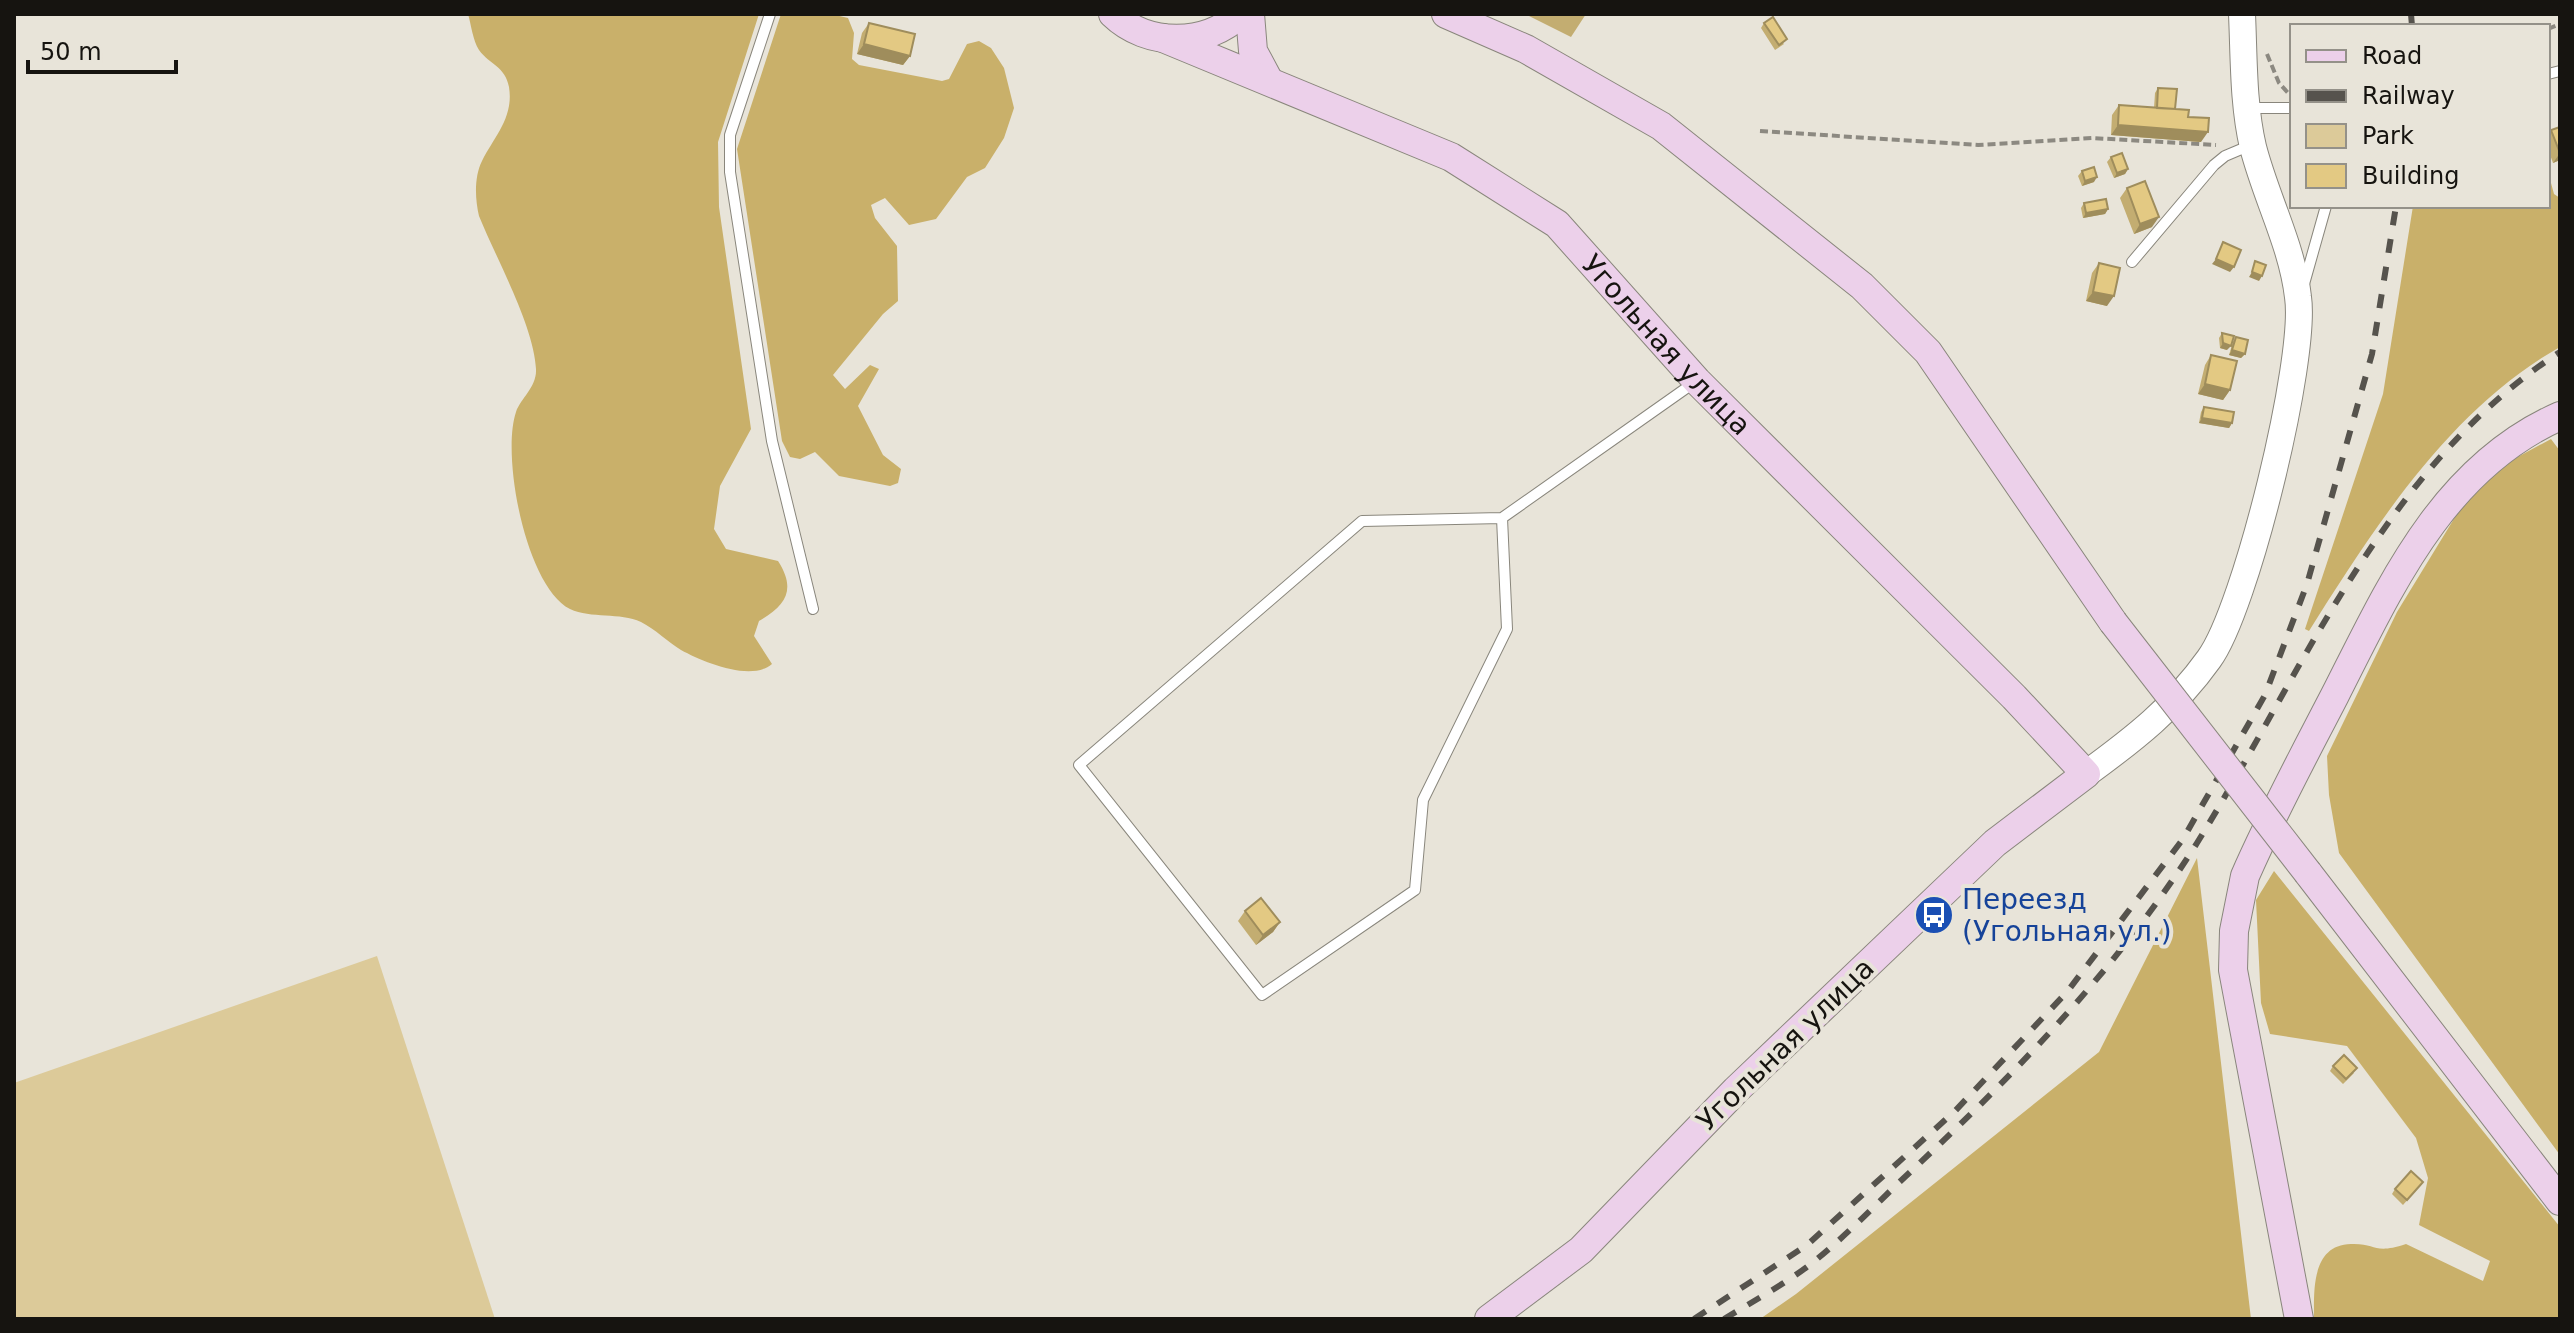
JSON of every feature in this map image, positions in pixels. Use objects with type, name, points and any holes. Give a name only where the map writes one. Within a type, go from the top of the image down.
[{"type":"main road","name":"Угольная улица","points":[[1113,14],[1138,31],[1268,79],[1451,157],[1557,224],[1697,381],[2014,697],[2086,774],[1995,843],[1736,1090],[1581,1250],[1489,1319]]},
{"type":"main road","points":[[1163,38],[1188,39],[1212,33],[1240,14]]},
{"type":"main road","points":[[1250,14],[1253,51],[1268,79]]},
{"type":"main road","points":[[1446,14],[1526,49],[1661,126],[1862,286],[1928,352],[2113,622],[2560,1201]]},
{"type":"main road","points":[[2299,1319],[2233,970],[2234,931],[2245,876],[2263,834],[2405,558],[2470,478],[2511,443],[2560,416]]},
{"type":"street","name":"Угольная улица","points":[[2086,774],[2161,718],[2211,657],[2250,557],[2294,369],[2299,302],[2291,261],[2243,148],[2246,108],[2242,14]]},
{"type":"lane","points":[[770,14],[730,135],[730,172],[772,441],[813,609]]},
{"type":"lane","points":[[2246,108],[2290,108]]},
{"type":"lane","points":[[2132,262],[2214,165],[2243,148]]},
{"type":"lane","points":[[2299,302],[2325,208]]},
{"type":"lane","points":[[1502,518],[1507,629],[1423,800],[1415,890],[1262,995],[1079,765],[1362,521],[1502,518],[1697,381]]},
{"type":"path","points":[[2266,46],[2279,83],[2290,94]]},
{"type":"path","points":[[1760,131],[1978,145],[2092,138],[2243,148]]},
{"type":"green space","points":[[377,956],[495,1319],[14,1319],[14,1083]]},
{"type":"shaded area","points":[[468,14],[759,14],[718,142],[719,207],[751,429],[720,486],[714,529],[726,549],[778,561],[784,571],[786,596],[776,609],[759,621],[754,636],[772,664],[763,669],[740,671],[714,664],[681,650],[641,622],[570,609],[554,596],[541,575],[521,519],[512,458],[516,412],[536,375],[534,352],[522,313],[479,216],[476,195],[479,167],[506,118],[509,87],[501,70],[479,50]]},
{"type":"shaded area","points":[[781,14],[831,14],[848,18],[854,33],[852,59],[859,65],[942,81],[949,79],[967,44],[979,41],[991,48],[1004,68],[1014,108],[1004,138],[985,168],[967,177],[936,219],[909,225],[885,198],[871,205],[875,218],[897,246],[898,301],[883,314],[833,375],[845,389],[870,365],[879,369],[858,406],[883,455],[901,469],[898,483],[890,486],[839,476],[815,452],[800,459],[790,457],[782,441],[737,149]]},
{"type":"shaded area","points":[[2550,179],[2554,194],[2560,198],[2560,347],[2520,373],[2450,436],[2388,511],[2309,631],[2305,629],[2383,394],[2413,208],[2550,208]]},
{"type":"shaded area","points":[[2551,439],[2560,451],[2560,1155],[2339,853],[2329,795],[2327,756],[2397,612],[2460,509],[2490,472]]},
{"type":"shaded area","points":[[2197,858],[2251,1319],[1760,1319],[1796,1294],[2099,1052]]},
{"type":"shaded area","points":[[2274,871],[2560,1227],[2560,1319],[2314,1319],[2318,1271],[2328,1252],[2338,1246],[2359,1244],[2381,1249],[2406,1244],[2483,1281],[2490,1261],[2419,1225],[2428,1178],[2416,1138],[2347,1046],[2270,1034],[2261,1003],[2256,900]]},
{"type":"building","points":[[1773,17],[1787,39],[1779,45],[1764,23]]},
{"type":"building","points":[[869,23],[915,34],[910,56],[864,44]]},
{"type":"building","points":[[2158,88],[2177,89],[2175,109],[2157,108]]},
{"type":"building","points":[[2119,105],[2189,110],[2188,117],[2209,118],[2208,132],[2118,125]]},
{"type":"building","points":[[2560,127],[2560,153],[2551,130]]},
{"type":"building","points":[[2122,153],[2128,169],[2117,173],[2111,157]]},
{"type":"building","points":[[2094,167],[2097,177],[2085,181],[2082,171]]},
{"type":"building","points":[[2145,181],[2159,217],[2140,224],[2127,188]]},
{"type":"building","points":[[2106,199],[2108,209],[2086,213],[2084,203]]},
{"type":"building","points":[[2223,242],[2241,250],[2234,267],[2216,259]]},
{"type":"building","points":[[2255,261],[2266,265],[2262,276],[2252,272]]},
{"type":"building","points":[[2099,263],[2120,268],[2114,296],[2093,292]]},
{"type":"building","points":[[2222,333],[2234,336],[2231,346],[2223,343]]},
{"type":"building","points":[[2236,337],[2248,340],[2245,354],[2232,350]]},
{"type":"building","points":[[2211,355],[2237,361],[2230,390],[2205,384]]},
{"type":"building","points":[[2204,407],[2234,412],[2232,423],[2202,418]]},
{"type":"building","points":[[1261,898],[1280,922],[1263,935],[1245,911]]},
{"type":"building","points":[[2344,1055],[2357,1068],[2346,1079],[2333,1066]]},
{"type":"building","points":[[2411,1171],[2423,1182],[2407,1200],[2395,1189]]},
{"type":"railway","points":[[2411,14],[2412,24]]},
{"type":"railway","points":[[1694,1319],[1807,1245],[1955,1111],[2067,992],[2183,839],[2265,695],[2307,584],[2372,354],[2396,208]]},
{"type":"railway","points":[[1724,1319],[1795,1275],[1840,1239],[1986,1099],[2099,976],[2134,933],[2197,843],[2312,642],[2396,512],[2444,452],[2499,399],[2560,352]]},
{"type":"place","name":"Переезд (Угольная ул.)","points":[[1934,915]]}]
